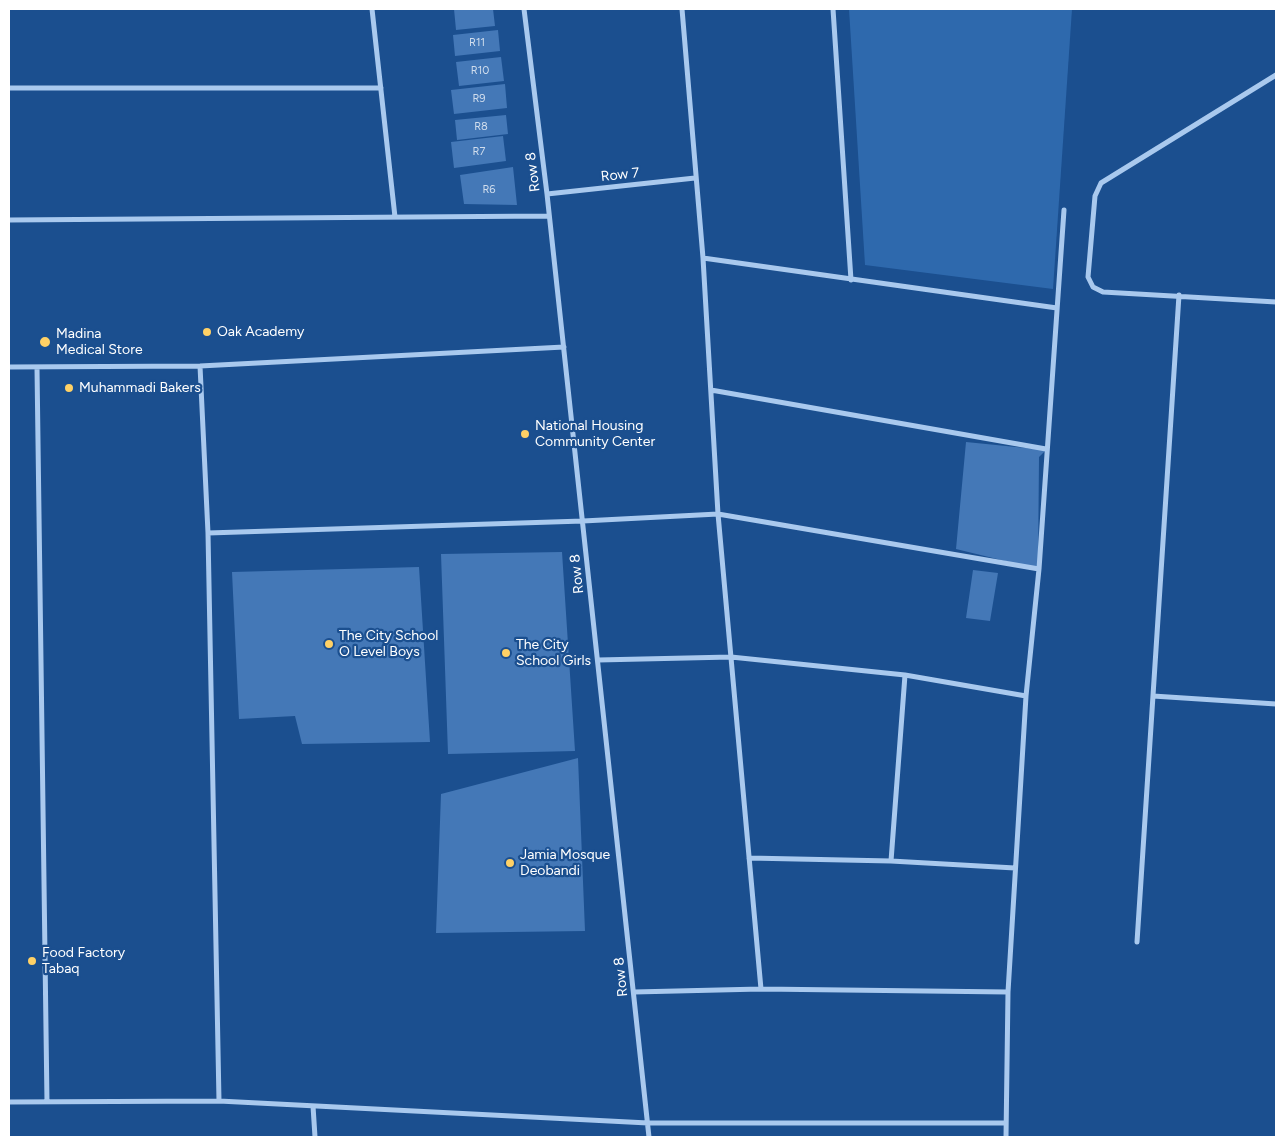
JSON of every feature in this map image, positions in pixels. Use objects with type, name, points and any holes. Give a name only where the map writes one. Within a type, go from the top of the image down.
[{"type":"street","points":[[372,9],[396,217]]},
{"type":"street","name":"Row 8","points":[[524,9],[564,346],[649,1137]]},
{"type":"street","points":[[682,9],[703,258],[718,514],[761,989]]},
{"type":"street","points":[[833,9],[851,280]]},
{"type":"street","points":[[1276,75],[1112,174],[1101,183],[1095,196],[1088,277],[1092,286],[1103,292],[1276,302]]},
{"type":"street","points":[[9,88],[381,88]]},
{"type":"street","name":"Row 7","points":[[547,194],[695,178]]},
{"type":"street","points":[[1006,1137],[1008,992],[1015,868],[1026,696],[1039,569],[1064,210]]},
{"type":"street","points":[[9,220],[548,216]]},
{"type":"street","points":[[703,258],[1057,308]]},
{"type":"street","points":[[1137,942],[1180,295]]},
{"type":"street","points":[[9,367],[200,366],[564,346]]},
{"type":"street","points":[[200,366],[208,533],[219,1102]]},
{"type":"street","points":[[37,368],[46,1102]]},
{"type":"street","points":[[711,390],[1046,449]]},
{"type":"street","points":[[208,533],[583,521],[718,514],[1039,569]]},
{"type":"street","points":[[598,660],[731,657],[904,675],[1026,696]]},
{"type":"street","points":[[891,861],[904,675]]},
{"type":"street","points":[[1153,696],[1276,704]]},
{"type":"street","points":[[749,858],[891,861],[1015,868]]},
{"type":"street","points":[[634,992],[761,989],[1008,992]]},
{"type":"street","points":[[9,1102],[219,1102],[648,1122],[1006,1123]]},
{"type":"street","points":[[313,1106],[315,1137]]},
{"type":"shaded area","points":[[849,9],[1072,9],[1053,289],[865,265]]},
{"type":"building","points":[[454,9],[493,9],[495,26],[456,30]]},
{"type":"building","points":[[498,30],[500,51],[455,56],[453,35]]},
{"type":"building","points":[[501,57],[504,81],[459,86],[456,62]]},
{"type":"building","points":[[505,84],[507,108],[454,114],[451,90]]},
{"type":"building","points":[[506,115],[508,134],[457,140],[455,120]]},
{"type":"building","points":[[503,136],[506,161],[454,168],[451,142]]},
{"type":"building","points":[[513,167],[517,205],[464,204],[460,175]]},
{"type":"building","points":[[966,442],[1046,450],[1039,457],[1038,569],[956,549]]},
{"type":"building","name":"The City School Girls","points":[[562,552],[575,751],[448,754],[441,554]]},
{"type":"building","name":"The City School O Level Boys","points":[[419,567],[430,742],[302,744],[295,716],[239,719],[232,572]]},
{"type":"building","points":[[973,570],[998,573],[990,621],[966,618]]},
{"type":"building","name":"Jamia Mosque Deobandi","points":[[578,758],[585,931],[436,933],[441,794]]},
{"type":"place","name":"Oak Academy","points":[[207,332]]},
{"type":"place","name":"Madina Medical Store","points":[[45,342]]},
{"type":"place","name":"Muhammadi Bakers","points":[[69,388]]},
{"type":"place","name":"National Housing Community Center","points":[[525,434]]},
{"type":"place","name":"The City School O Level Boys","points":[[329,644]]},
{"type":"place","name":"The City School Girls","points":[[506,653]]},
{"type":"place","name":"Jamia Mosque Deobandi","points":[[510,863]]},
{"type":"place","name":"Food Factory Tabaq","points":[[32,961]]}]
